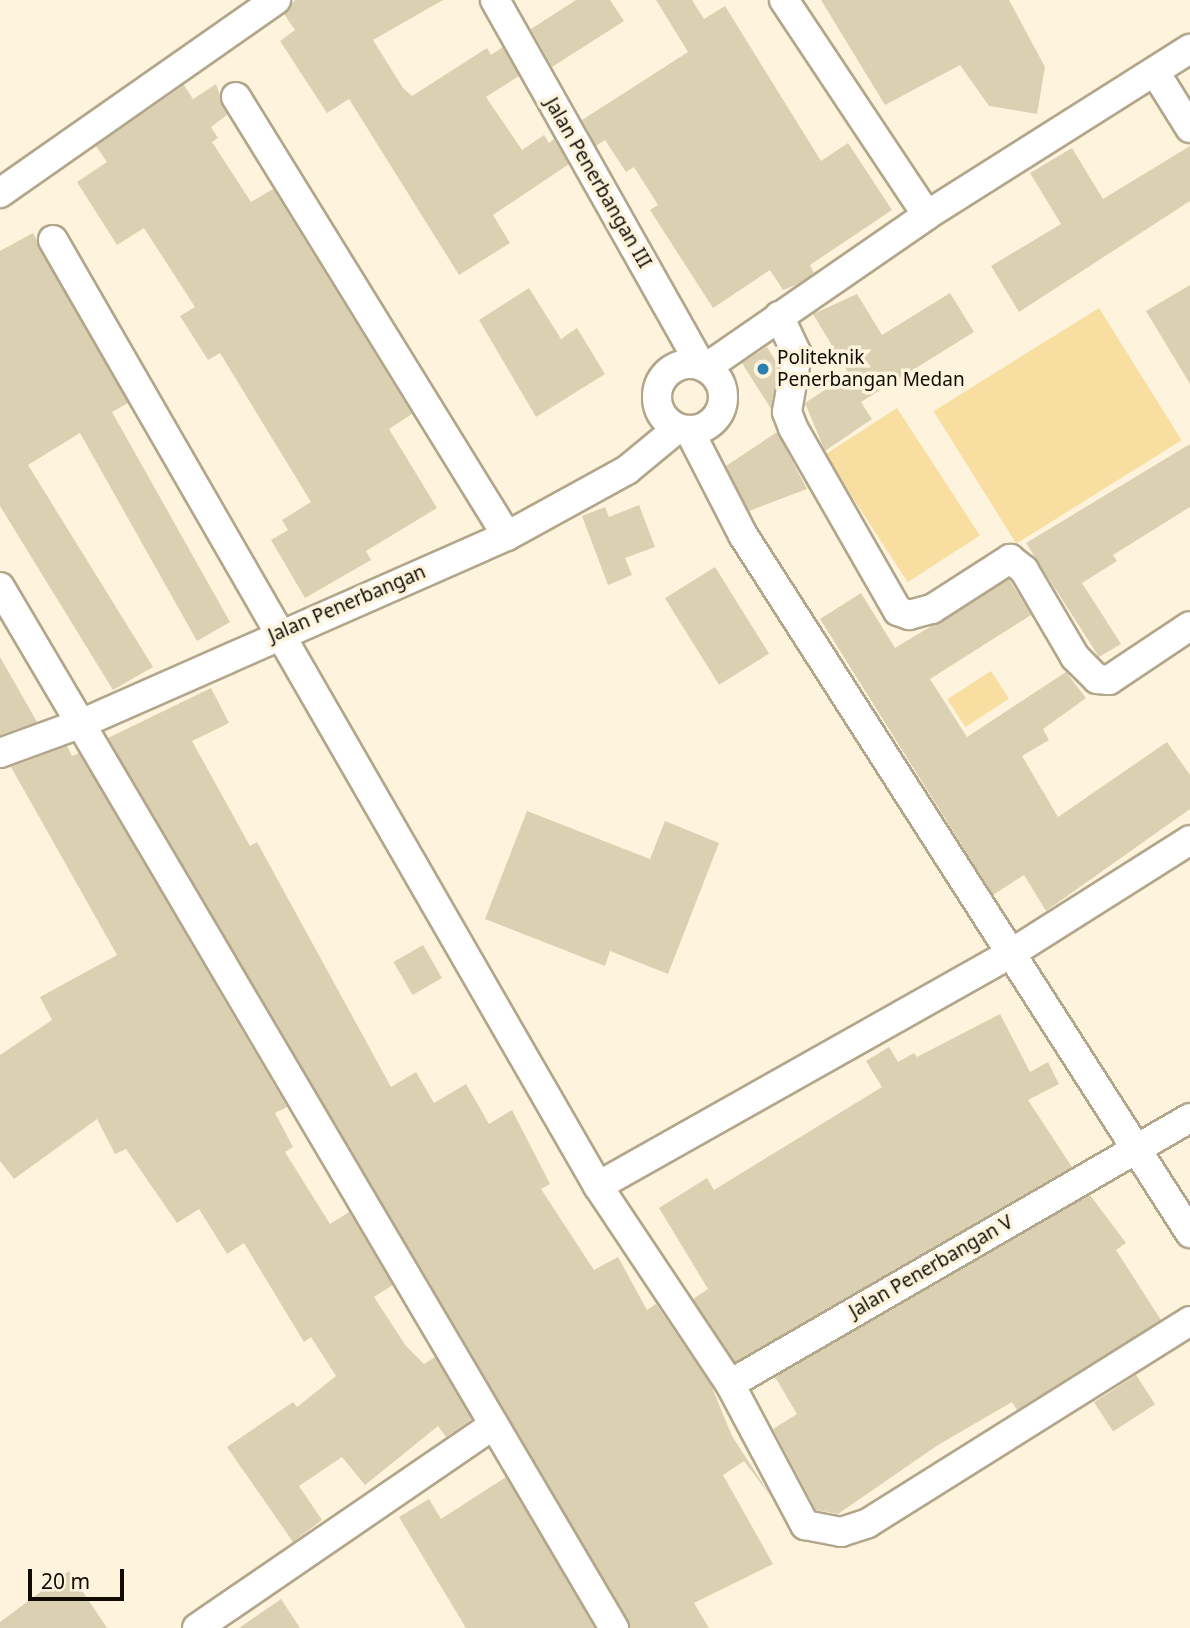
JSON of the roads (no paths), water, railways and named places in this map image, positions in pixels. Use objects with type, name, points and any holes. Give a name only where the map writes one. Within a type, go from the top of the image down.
[{"type":"street","points":[[0,192],[276,0]]},
{"type":"street","name":"Jalan Penerbangan III","points":[[495,0],[704,366]]},
{"type":"street","points":[[784,0],[927,215]]},
{"type":"street","points":[[1190,49],[927,215],[704,366],[675,368],[659,389],[663,415],[683,429],[743,535],[1132,1149],[1190,1233]]},
{"type":"street","points":[[1155,72],[1190,128]]},
{"type":"street","points":[[236,97],[507,536]]},
{"type":"street","points":[[53,240],[283,630],[598,1186],[730,1384],[805,1525],[841,1532],[868,1523],[1190,1321]]},
{"type":"street","points":[[779,316],[797,354],[787,412],[827,495],[898,611],[909,615],[932,609],[1010,559],[1024,570],[1075,657],[1097,680],[1109,680],[1190,626]]},
{"type":"street","points":[[683,429],[712,421],[721,407],[719,382],[704,366]]},
{"type":"street","name":"Jalan Penerbangan","points":[[0,753],[85,722],[283,630],[507,536],[627,470],[683,429]]},
{"type":"street","points":[[0,587],[85,722],[614,1628]]},
{"type":"street","points":[[598,1186],[1010,954],[1190,840]]},
{"type":"street","name":"Jalan Penerbangan V","points":[[730,1384],[1132,1149],[1190,1118]]},
{"type":"street","points":[[197,1628],[494,1425]]},
{"type":"place","name":"Politeknik Penerbangan Medan","points":[[763,369]]}]
